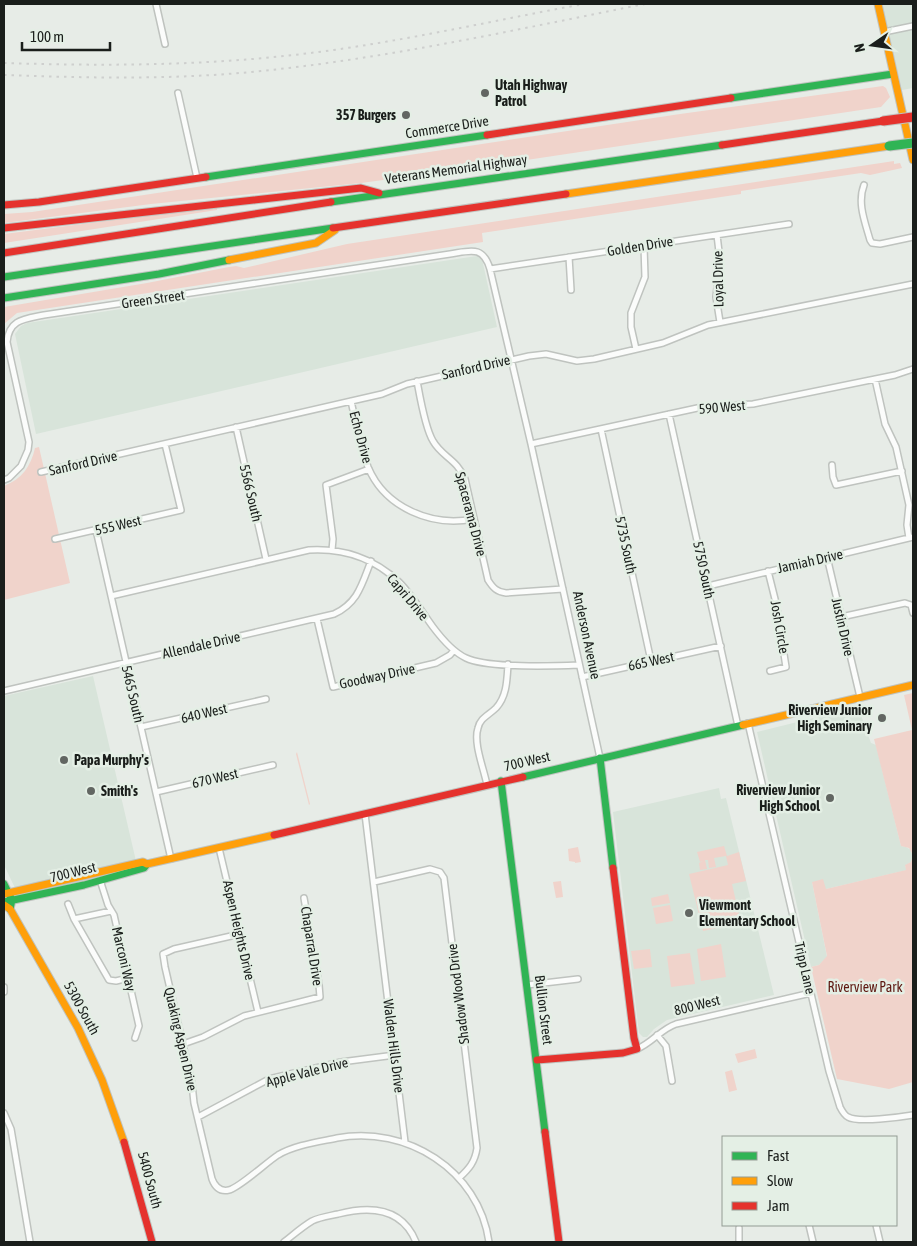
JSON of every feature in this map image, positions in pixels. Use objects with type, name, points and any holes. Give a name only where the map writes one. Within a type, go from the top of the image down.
[{"type":"main road","points":[[878,4],[913,160]]},
{"type":"main road","name":"Commerce Drive","points":[[4,205],[39,202],[893,74]]},
{"type":"main road","name":"Veterans Memorial Highway","points":[[4,253],[384,194],[913,117]]},
{"type":"main road","points":[[4,277],[913,143]]},
{"type":"main road","points":[[4,228],[361,188],[384,194]]},
{"type":"main road","points":[[4,298],[159,274],[316,243],[338,228]]},
{"type":"main road","name":"700 West","points":[[6,898],[113,868],[143,862],[146,864],[219,848],[913,684]]},
{"type":"main road","name":"Anderson Avenue","points":[[600,758],[637,1050]]},
{"type":"main road","name":"Bullion Street","points":[[501,781],[559,1242]]},
{"type":"main road","name":"700 West","points":[[6,898],[100,880],[144,868],[146,864]]},
{"type":"main road","name":"5300 South","points":[[6,898],[77,1027],[91,1055],[120,1126]]},
{"type":"main road","name":"800 West","points":[[537,1060],[637,1050]]},
{"type":"main road","name":"5400 South","points":[[120,1126],[152,1242]]},
{"type":"street","points":[[156,4],[165,44]]},
{"type":"street","points":[[884,32],[913,26]]},
{"type":"street","points":[[178,93],[197,178]]},
{"type":"street","points":[[864,184],[860,202],[872,243],[880,244],[913,237]]},
{"type":"street","name":"Golden Drive","points":[[490,269],[789,224]]},
{"type":"street","name":"Loyal Drive","points":[[716,235],[720,260],[716,297],[720,322]]},
{"type":"street","points":[[636,349],[631,327],[631,313],[646,271],[644,246]]},
{"type":"street","name":"Anderson Avenue","points":[[461,252],[481,252],[486,258],[490,269],[512,359],[600,758]]},
{"type":"street","name":"Green Street","points":[[4,480],[9,478],[21,466],[28,450],[28,434],[8,342],[11,328],[18,322],[44,315],[461,252]]},
{"type":"street","points":[[569,257],[570,290]]},
{"type":"street","name":"Sanford Drive","points":[[41,472],[389,392],[416,381],[512,359],[546,354],[566,359],[586,360],[672,340],[698,328],[720,322],[913,284]]},
{"type":"street","name":"590 West","points":[[531,444],[709,406],[753,404],[875,379],[913,369]]},
{"type":"street","points":[[875,379],[884,420],[894,440],[902,471],[909,505],[907,525],[911,538]]},
{"type":"street","name":"Spacerama Drive","points":[[416,381],[432,440],[438,449],[461,470],[488,580],[492,587],[497,591],[506,593],[563,589]]},
{"type":"street","name":"Echo Drive","points":[[351,401],[362,450],[369,470],[390,496],[412,512],[435,519],[473,519]]},
{"type":"street","name":"5750 South","points":[[669,414],[721,646],[743,724]]},
{"type":"street","name":"5566 South","points":[[236,427],[266,559]]},
{"type":"street","name":"5735 South","points":[[601,429],[651,661]]},
{"type":"street","name":"555 West","points":[[55,539],[181,510],[165,444]]},
{"type":"street","points":[[832,465],[836,485],[902,471]]},
{"type":"street","points":[[332,550],[333,539],[326,485],[369,470]]},
{"type":"street","name":"5465 South","points":[[96,530],[171,858]]},
{"type":"street","name":"Jamiah Drive","points":[[708,586],[911,538]]},
{"type":"street","name":"Capri Drive","points":[[110,596],[309,550],[332,550],[353,554],[371,561],[400,583],[440,636],[454,650],[466,658],[479,662],[508,664],[579,665]]},
{"type":"street","name":"Justin Drive","points":[[827,557],[860,697]]},
{"type":"street","name":"Allendale Drive","points":[[4,691],[334,614],[349,605],[360,587],[371,561]]},
{"type":"street","name":"Josh Circle","points":[[768,571],[776,603],[786,667],[770,671]]},
{"type":"street","points":[[841,617],[905,603],[911,605],[913,612]]},
{"type":"street","name":"Goodway Drive","points":[[317,619],[334,687],[436,663],[443,660],[454,650]]},
{"type":"street","name":"665 West","points":[[582,676],[721,646]]},
{"type":"street","points":[[487,784],[477,742],[477,729],[482,719],[494,710],[503,697],[508,664]]},
{"type":"street","name":"640 West","points":[[141,727],[266,698]]},
{"type":"street","name":"Tripp Lane","points":[[743,724],[832,1083],[843,1112],[852,1119],[878,1119],[913,1114]]},
{"type":"street","name":"670 West","points":[[156,792],[273,765]]},
{"type":"street","name":"Walden Hills Drive","points":[[365,814],[405,1142]]},
{"type":"street","name":"Aspen Heights Drive","points":[[219,848],[258,1012]]},
{"type":"street","name":"Shadow Wood Drive","points":[[374,882],[430,869],[440,872],[444,878],[477,1148],[472,1165],[459,1178]]},
{"type":"street","name":"Marconi Way","points":[[100,880],[114,915],[139,1026],[135,1038]]},
{"type":"street","name":"Chaparral Drive","points":[[182,1044],[203,1037],[236,1019],[320,997],[304,898]]},
{"type":"street","points":[[68,904],[74,920],[109,980],[116,981],[128,978]]},
{"type":"street","points":[[74,920],[111,911]]},
{"type":"street","name":"Quaking Aspen Drive","points":[[240,934],[174,949],[163,954],[214,1184],[220,1190],[228,1191],[274,1158],[292,1149],[336,1139],[358,1136],[405,1142]]},
{"type":"street","points":[[527,985],[578,980]]},
{"type":"street","points":[[4,986],[4,992]]},
{"type":"street","name":"800 West","points":[[637,1050],[668,1027],[676,1024],[811,993]]},
{"type":"street","points":[[657,1035],[666,1046],[672,1081]]},
{"type":"street","name":"Apple Vale Drive","points":[[198,1117],[269,1080],[341,1062],[395,1055]]},
{"type":"street","points":[[4,1113],[11,1129],[30,1242]]},
{"type":"street","points":[[405,1142],[420,1148],[439,1160],[466,1186],[482,1215],[489,1242]]},
{"type":"street","points":[[284,1242],[312,1221],[363,1209],[382,1211],[395,1217],[409,1230],[416,1242]]},
{"type":"street","points":[[809,1226],[813,1242]]},
{"type":"street","points":[[876,1226],[880,1242]]},
{"type":"street","points":[[739,1228],[739,1242]]},
{"type":"shaded area","points":[[882,4],[913,4],[913,88],[902,90]]},
{"type":"shaded area","points":[[477,256],[482,259],[497,327],[36,434],[15,334],[21,326],[27,323]]},
{"type":"shaded area","points":[[93,676],[136,861],[15,888],[4,865],[4,696]]},
{"type":"shaded area","name":"Riverview Junior High School","points":[[858,707],[871,743],[876,745],[901,846],[911,850],[913,857],[911,862],[905,866],[907,870],[826,889],[812,882],[827,957],[819,965],[811,967],[757,732]]},
{"type":"shaded area","name":"Viewmont Elementary School","points":[[719,788],[721,799],[726,798],[774,995],[667,1020],[654,1029],[647,1037],[643,1037],[639,1033],[613,812]]},
{"type":"green space","points":[[883,86],[890,97],[881,107],[361,183],[151,204],[4,223],[4,214],[32,212],[680,114]]},
{"type":"green space","points":[[894,161],[894,164],[900,163],[902,168],[870,175],[861,173],[741,191],[741,194],[482,233],[483,242],[17,313],[4,324],[4,307],[229,267],[244,268],[347,244]]},
{"type":"green space","points":[[217,207],[217,210],[4,243],[4,234]]},
{"type":"green space","points":[[39,447],[70,583],[4,600],[4,486],[21,476],[31,461],[35,448]]},
{"type":"green space","points":[[913,693],[913,855],[909,848],[901,846],[874,739],[912,730],[904,695]]},
{"type":"green space","points":[[297,752],[310,804],[309,805],[296,754]]},
{"type":"green space","points":[[724,846],[727,856],[739,852],[746,881],[732,884],[741,923],[703,931],[689,874],[728,865],[726,856],[714,858],[716,867],[709,868],[708,860],[705,860],[707,869],[700,870],[699,863],[703,861],[700,862],[697,852]]},
{"type":"green space","points":[[578,847],[581,862],[569,861],[568,849]]},
{"type":"green space","name":"Riverview Park","points":[[913,855],[913,1082],[889,1089],[837,1079],[811,967],[819,965],[827,956],[812,882],[823,879],[826,889],[906,870],[905,865],[911,862]]},
{"type":"green space","points":[[561,881],[563,897],[556,898],[553,882]]},
{"type":"green space","points":[[668,894],[670,903],[652,906],[651,898]]},
{"type":"green space","points":[[670,905],[673,921],[656,924],[653,908]]},
{"type":"green space","points":[[721,944],[726,977],[701,981],[697,949]]},
{"type":"green space","points":[[650,949],[652,967],[634,969],[631,951]]},
{"type":"green space","points":[[690,953],[695,984],[671,987],[667,956]]},
{"type":"green space","points":[[755,1049],[757,1058],[738,1063],[735,1054]]},
{"type":"green space","points":[[732,1070],[737,1090],[729,1092],[725,1072]]},
{"type":"railway","points":[[4,63],[78,65],[153,64],[265,58],[373,44],[584,4]]},
{"type":"railway","points":[[4,75],[165,77],[261,71],[406,51],[645,4]]},
{"type":"traffic: fast","points":[[731,98],[893,74]]},
{"type":"traffic: fast","points":[[206,177],[487,135]]},
{"type":"traffic: fast","points":[[889,146],[913,143]]},
{"type":"traffic: fast","points":[[331,202],[722,145]]},
{"type":"traffic: fast","points":[[4,277],[333,228]]},
{"type":"traffic: fast","points":[[4,298],[159,274],[229,260]]},
{"type":"traffic: fast","points":[[523,777],[743,725]]},
{"type":"traffic: fast","points":[[600,758],[613,868]]},
{"type":"traffic: fast","points":[[501,781],[545,1132]]},
{"type":"traffic: fast","points":[[4,902],[84,885],[144,868],[147,864]]},
{"type":"traffic: fast","points":[[4,884],[12,900],[10,909]]},
{"type":"traffic: slow","points":[[878,4],[913,160]]},
{"type":"traffic: slow","points":[[566,194],[889,146]]},
{"type":"traffic: slow","points":[[229,260],[316,243],[335,230]]},
{"type":"traffic: slow","points":[[743,725],[913,685]]},
{"type":"traffic: slow","points":[[4,894],[143,862],[147,864],[274,835]]},
{"type":"traffic: slow","points":[[4,905],[10,909],[78,1028],[102,1080],[124,1142]]},
{"type":"traffic: jam","points":[[487,135],[731,98]]},
{"type":"traffic: jam","points":[[883,121],[913,117]]},
{"type":"traffic: jam","points":[[722,145],[883,121]]},
{"type":"traffic: jam","points":[[4,205],[39,202],[206,177]]},
{"type":"traffic: jam","points":[[4,228],[361,188],[379,193]]},
{"type":"traffic: jam","points":[[333,228],[566,194]]},
{"type":"traffic: jam","points":[[4,253],[331,202]]},
{"type":"traffic: jam","points":[[274,835],[523,777]]},
{"type":"traffic: jam","points":[[537,1060],[623,1053],[637,1049],[634,1038],[613,868]]},
{"type":"traffic: jam","points":[[545,1132],[559,1242]]},
{"type":"traffic: jam","points":[[124,1142],[152,1242]]},
{"type":"place","name":"Utah Highway Patrol","points":[[485,93]]},
{"type":"place","name":"357 Burgers","points":[[406,115]]},
{"type":"place","name":"Riverview Junior High Seminary","points":[[882,718]]},
{"type":"place","name":"Papa Murphy's","points":[[64,760]]},
{"type":"place","name":"Smith's","points":[[91,791]]},
{"type":"place","name":"Riverview Junior High School","points":[[830,798]]},
{"type":"place","name":"Viewmont Elementary School","points":[[689,913]]}]
